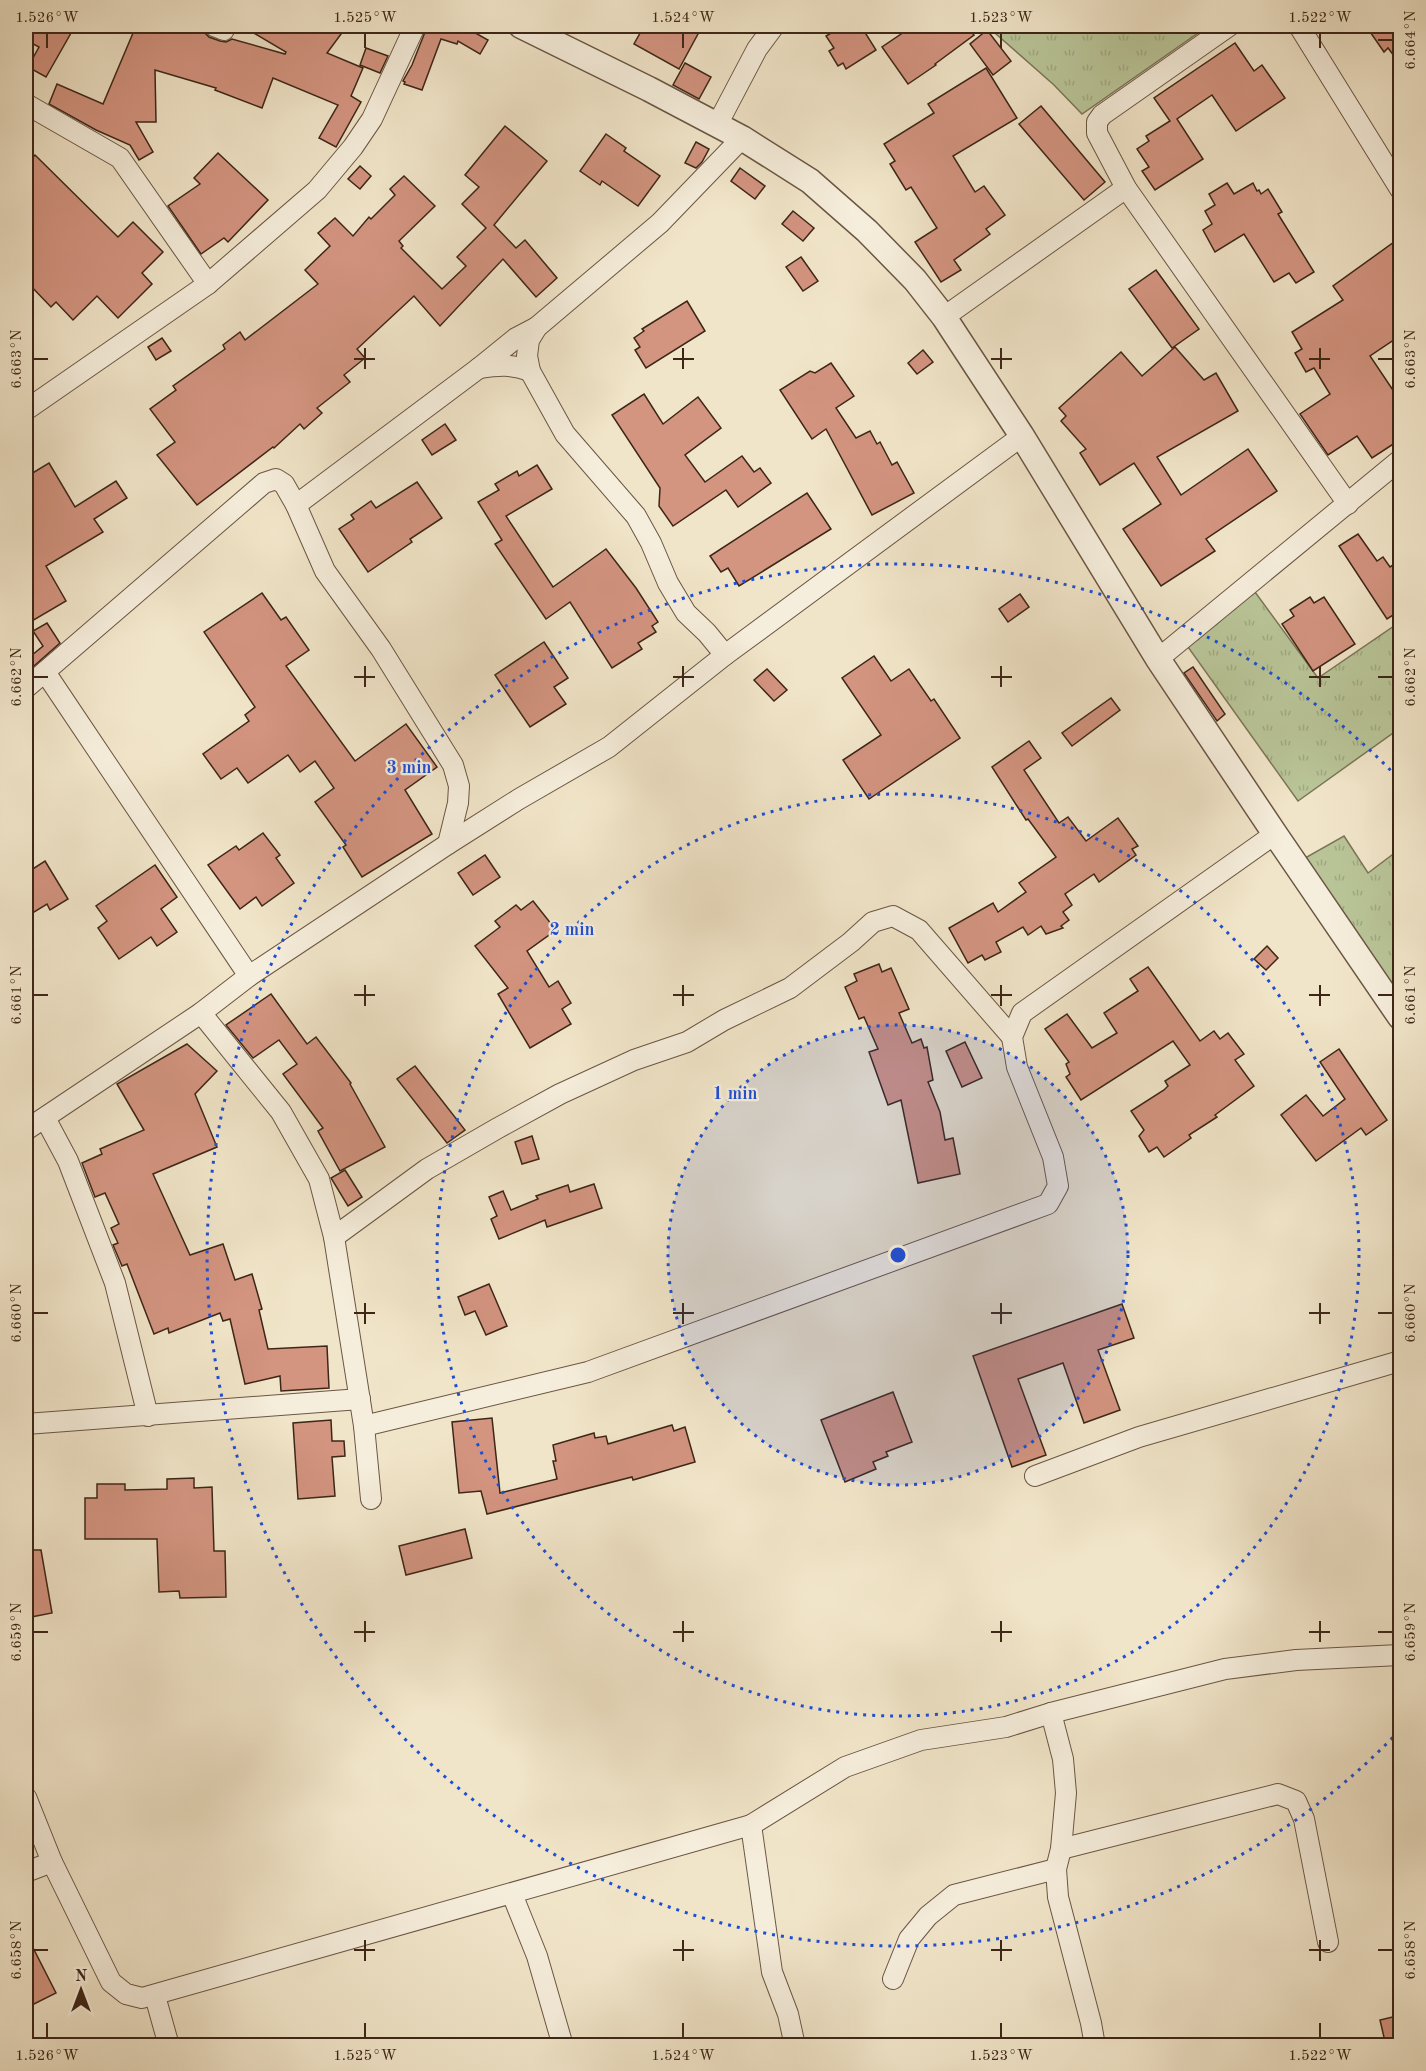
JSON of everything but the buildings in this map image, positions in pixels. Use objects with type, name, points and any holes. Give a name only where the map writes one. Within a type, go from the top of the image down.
[{"type":"street","points":[[29,400],[208,284],[317,190],[353,147],[372,119],[415,26]]},
{"type":"street","points":[[520,26],[717,124],[810,181],[867,231],[915,280],[944,317],[1022,436],[1158,659],[1401,1017]]},
{"type":"street","points":[[717,124],[757,50],[774,26]]},
{"type":"street","points":[[1229,26],[1102,115],[1097,122],[1097,134],[1126,188],[1348,504]]},
{"type":"street","points":[[1299,26],[1401,189]]},
{"type":"street","points":[[26,104],[120,158],[208,284]]},
{"type":"street","points":[[296,505],[516,338],[537,327],[660,223],[742,138]]},
{"type":"street","points":[[944,317],[1126,188]]},
{"type":"street","points":[[537,327],[529,340],[526,356],[530,371],[565,434],[636,516],[651,543],[668,583],[686,613],[725,655]]},
{"type":"street","points":[[479,368],[503,364],[530,371]]},
{"type":"street","points":[[26,1130],[201,1013],[249,976],[448,844],[519,799],[609,747],[725,655],[1022,436]]},
{"type":"street","points":[[1158,659],[1401,460]]},
{"type":"street","points":[[26,688],[264,483],[276,480],[284,484],[296,505],[325,570],[381,648],[453,765],[459,786],[458,803],[448,844]]},
{"type":"street","points":[[45,672],[249,976]]},
{"type":"street","points":[[1012,1036],[1022,1013],[1275,834]]},
{"type":"street","points":[[334,1237],[427,1169],[498,1128],[560,1094],[633,1060],[687,1042],[724,1020],[790,987],[851,942],[873,922],[892,916],[919,930],[1012,1036],[1017,1067],[1053,1157],[1058,1186],[1048,1204],[588,1372],[364,1426]]},
{"type":"street","points":[[201,1013],[280,1112],[319,1179],[334,1237],[364,1426],[371,1499]]},
{"type":"street","points":[[45,1118],[68,1161],[115,1283],[147,1416]]},
{"type":"street","points":[[1035,1476],[1139,1437],[1401,1361]]},
{"type":"street","points":[[26,1424],[360,1399]]},
{"type":"street","points":[[26,1797],[52,1862],[111,1982],[126,1994],[142,1998],[751,1825],[845,1767],[921,1740],[1006,1727],[1051,1713],[1225,1669],[1296,1660],[1401,1655]]},
{"type":"street","points":[[1051,1713],[1063,1759],[1066,1793],[1061,1849],[1056,1869],[1058,1897],[1092,2023],[1095,2046]]},
{"type":"street","points":[[1061,1849],[1278,1794],[1296,1801],[1304,1819],[1328,1941]]},
{"type":"street","points":[[751,1825],[772,1972],[788,2014],[795,2046]]},
{"type":"street","points":[[26,1872],[52,1862]]},
{"type":"street","points":[[892,1979],[909,1939],[928,1916],[954,1895],[1056,1869]]},
{"type":"street","points":[[512,1894],[537,1956],[563,2046]]},
{"type":"street","points":[[155,1996],[169,2046]]},
{"type":"green space","points":[[987,26],[1208,26],[1082,114],[1054,85]]},
{"type":"green space","points":[[1255,592],[1318,678],[1400,622],[1400,728],[1298,801],[1183,640]]},
{"type":"green space","points":[[1344,836],[1368,873],[1400,849],[1400,979],[1389,987],[1298,862]]}]
